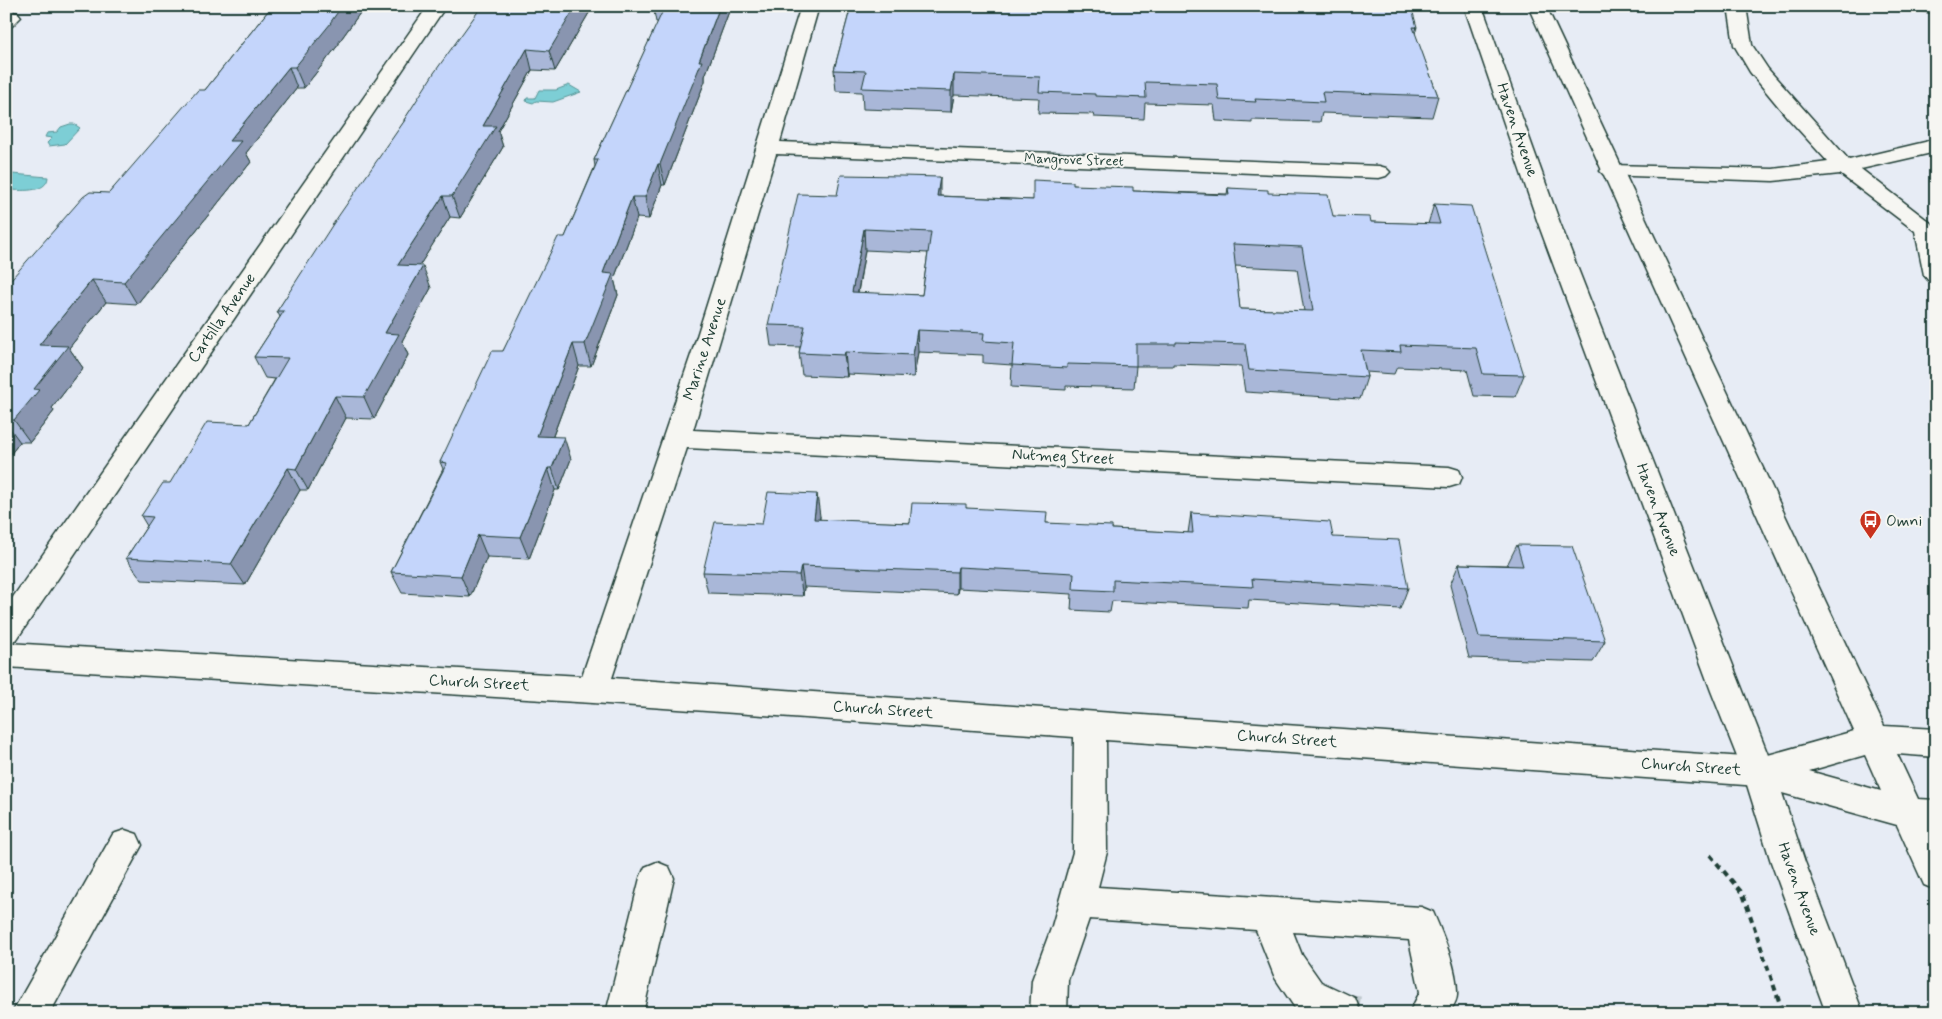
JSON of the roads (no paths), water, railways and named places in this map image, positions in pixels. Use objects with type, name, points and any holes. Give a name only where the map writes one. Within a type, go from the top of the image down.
[{"type":"street","name":"Cartilla Avenue","points":[[6,631],[437,6]]},
{"type":"street","name":"Marine Avenue","points":[[593,690],[676,438],[768,148],[810,6]]},
{"type":"street","name":"Haven Avenue","points":[[1473,6],[1552,232],[1726,691],[1759,772],[1788,862],[1845,1013]]},
{"type":"street","points":[[1537,6],[1873,739],[1922,814],[1936,874]]},
{"type":"street","points":[[1737,6],[1743,45],[1760,72],[1844,167],[1925,228],[1936,275]]},
{"type":"street","points":[[1926,6],[1936,9]]},
{"type":"street","points":[[1611,171],[1773,176],[1844,167],[1932,147],[1936,144]]},
{"type":"street","name":"Mangrove Street","points":[[768,148],[1379,172]]},
{"type":"street","name":"Nutmeg Street","points":[[676,438],[1449,477]]},
{"type":"street","name":"Church Street","points":[[6,655],[593,690],[1759,772],[1922,814]]},
{"type":"street","points":[[1048,1013],[1050,980],[1070,926],[1090,852],[1090,724]]},
{"type":"street","name":"Church Street","points":[[1759,772],[1873,739],[1936,743]]},
{"type":"street","points":[[30,1013],[125,845]]},
{"type":"street","points":[[624,1013],[658,878]]},
{"type":"street","points":[[1076,902],[1420,924],[1431,950],[1440,996],[1427,1013]]},
{"type":"street","points":[[1268,914],[1288,966],[1308,995],[1342,1010]]},
{"type":"water","points":[[569,85],[581,92],[553,102],[536,101],[533,103],[526,101],[527,98],[535,98],[539,90],[556,90]]},
{"type":"water","points":[[70,124],[80,128],[65,144],[49,146],[47,143],[52,138],[45,137],[47,133],[57,132],[61,127]]},
{"type":"water","points":[[6,175],[48,177],[43,186],[38,189],[6,190]]},
{"type":"tunnel","points":[[1342,1011],[1359,1013]]},
{"type":"place","name":"Omni","points":[[1870,540]]}]
